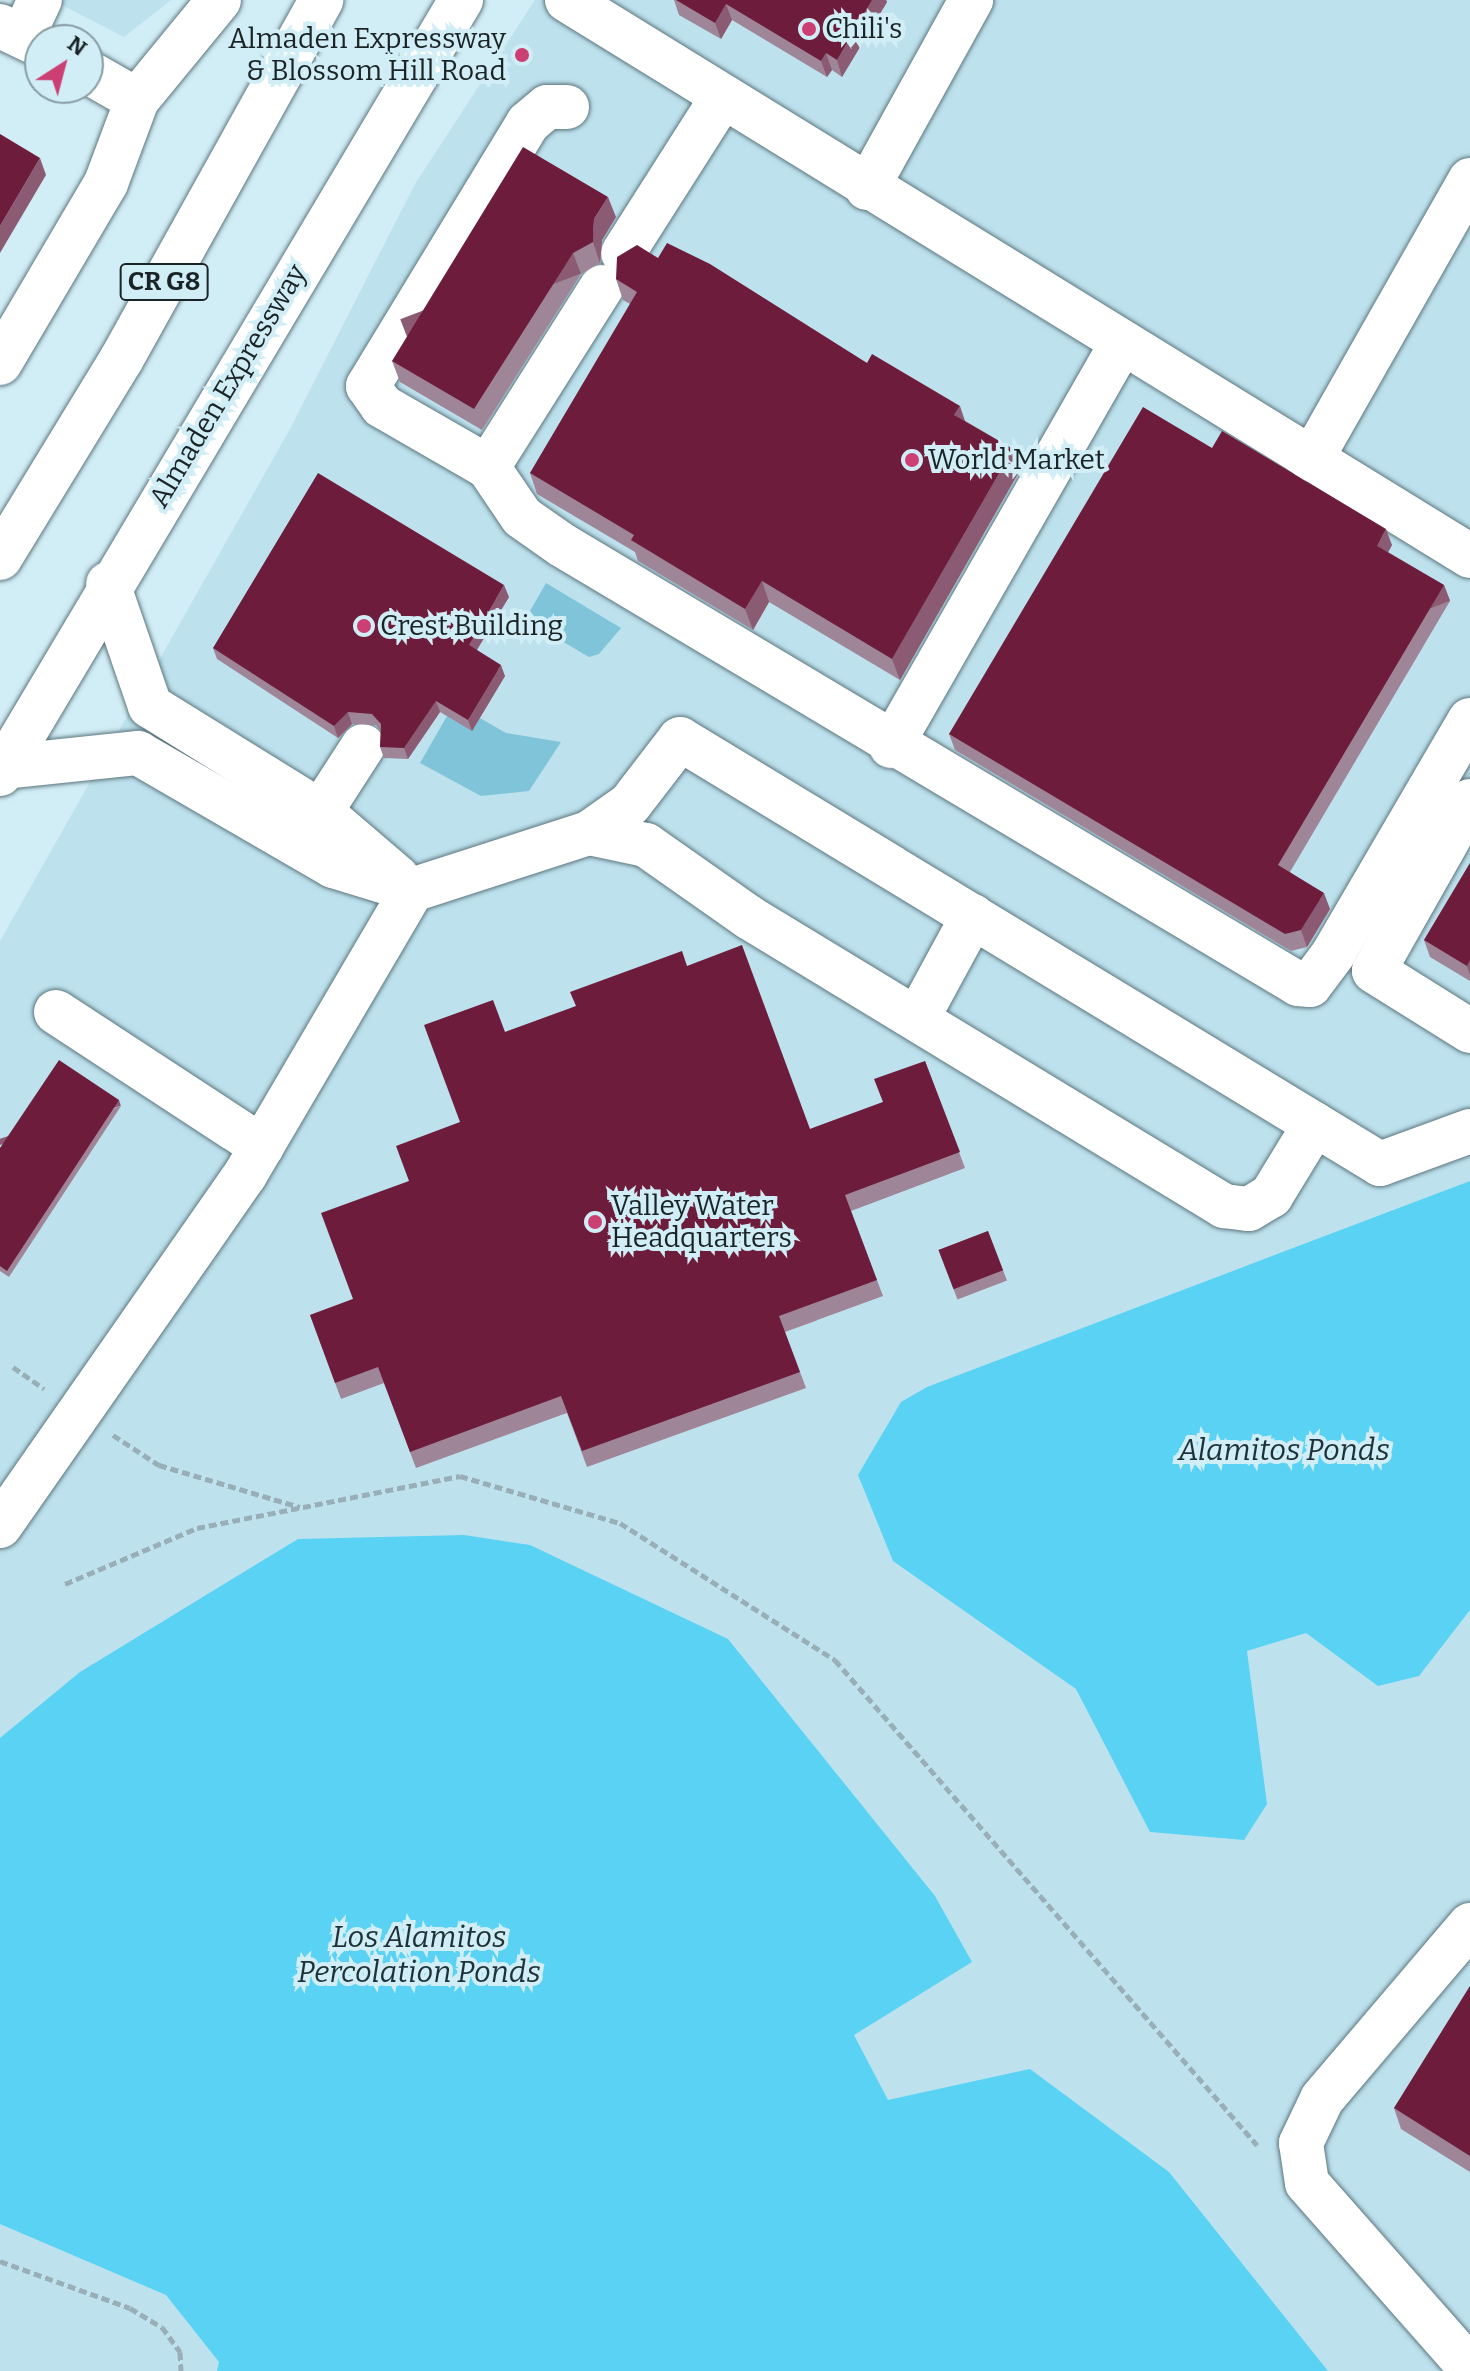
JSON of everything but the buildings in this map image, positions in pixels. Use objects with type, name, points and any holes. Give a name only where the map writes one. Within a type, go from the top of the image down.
[{"type":"main road","points":[[0,363],[106,183],[137,100],[219,0]]},
{"type":"main road","name":"CR G8","points":[[0,558],[121,360],[321,0]]},
{"type":"main road","name":"Almaden Expressway","points":[[2,770],[108,584],[461,0]]},
{"type":"main road","points":[[567,0],[721,99],[1470,556]]},
{"type":"main road","points":[[867,188],[971,0]]},
{"type":"main road","points":[[104,81],[137,100]]},
{"type":"main road","points":[[488,467],[721,99]]},
{"type":"main road","points":[[567,107],[541,110],[528,123],[368,386],[382,406],[488,467],[522,517],[562,545],[1282,980],[1310,985],[1470,720]]},
{"type":"main road","points":[[1311,460],[1470,180]]},
{"type":"main road","points":[[891,746],[1122,343]]},
{"type":"main road","points":[[108,584],[150,706],[310,828],[333,866],[412,890],[589,833],[630,804],[680,739],[1380,1164],[1470,1131]]},
{"type":"main road","points":[[310,828],[363,746]]},
{"type":"main road","points":[[2,770],[138,753],[310,828]]},
{"type":"main road","points":[[1470,803],[1374,971],[1470,1031]]},
{"type":"main road","points":[[630,804],[646,845]]},
{"type":"main road","points":[[589,833],[646,845],[917,1019],[1224,1206],[1249,1209],[1271,1196],[1315,1124]]},
{"type":"main road","points":[[0,1526],[262,1147],[412,890]]},
{"type":"main road","points":[[917,1019],[973,916]]},
{"type":"main road","points":[[56,1012],[262,1147]]},
{"type":"main road","points":[[1470,1925],[1322,2099],[1301,2143],[1307,2183],[1470,2368]]},
{"type":"path","points":[[13,1367],[49,1392]]},
{"type":"path","points":[[106,1430],[159,1465],[301,1507]]},
{"type":"path","points":[[65,1584],[197,1528],[460,1476],[620,1523],[835,1660],[1257,2145],[1305,2167]]},
{"type":"path","points":[[0,2261],[130,2308],[162,2327],[180,2352],[181,2371]]},
{"type":"shaded area","points":[[52,0],[171,0],[124,37],[104,24]]},
{"type":"shaded area","points":[[535,0],[1470,0],[1470,2371],[0,2371],[0,941],[290,429],[415,184]]},
{"type":"shaded area","points":[[546,583],[621,628],[599,654],[589,657],[543,630],[530,611]]},
{"type":"shaded area","points":[[447,716],[472,730],[480,718],[506,733],[561,742],[529,791],[481,796],[420,763]]},
{"type":"water","name":"Alamitos Ponds","points":[[1470,1181],[1470,1610],[1419,1676],[1378,1686],[1306,1633],[1247,1651],[1267,1804],[1244,1840],[1150,1832],[1076,1689],[893,1561],[858,1475],[901,1402],[927,1387]]},
{"type":"water","name":"Los Alamitos Percolation Ponds","points":[[464,1535],[530,1545],[728,1639],[935,1896],[972,1962],[854,2035],[888,2100],[1030,2069],[1169,2172],[1328,2371],[217,2371],[219,2362],[166,2295],[0,2224],[0,1738],[80,1672],[298,1539]]},
{"type":"place","name":"Chili's","points":[[809,29]]},
{"type":"place","name":"Almaden Expressway & Blossom Hill Road","points":[[522,55]]},
{"type":"place","name":"World Market","points":[[912,460]]},
{"type":"place","name":"Crest Building","points":[[364,626]]},
{"type":"place","name":"Valley Water Headquarters","points":[[595,1222]]}]
